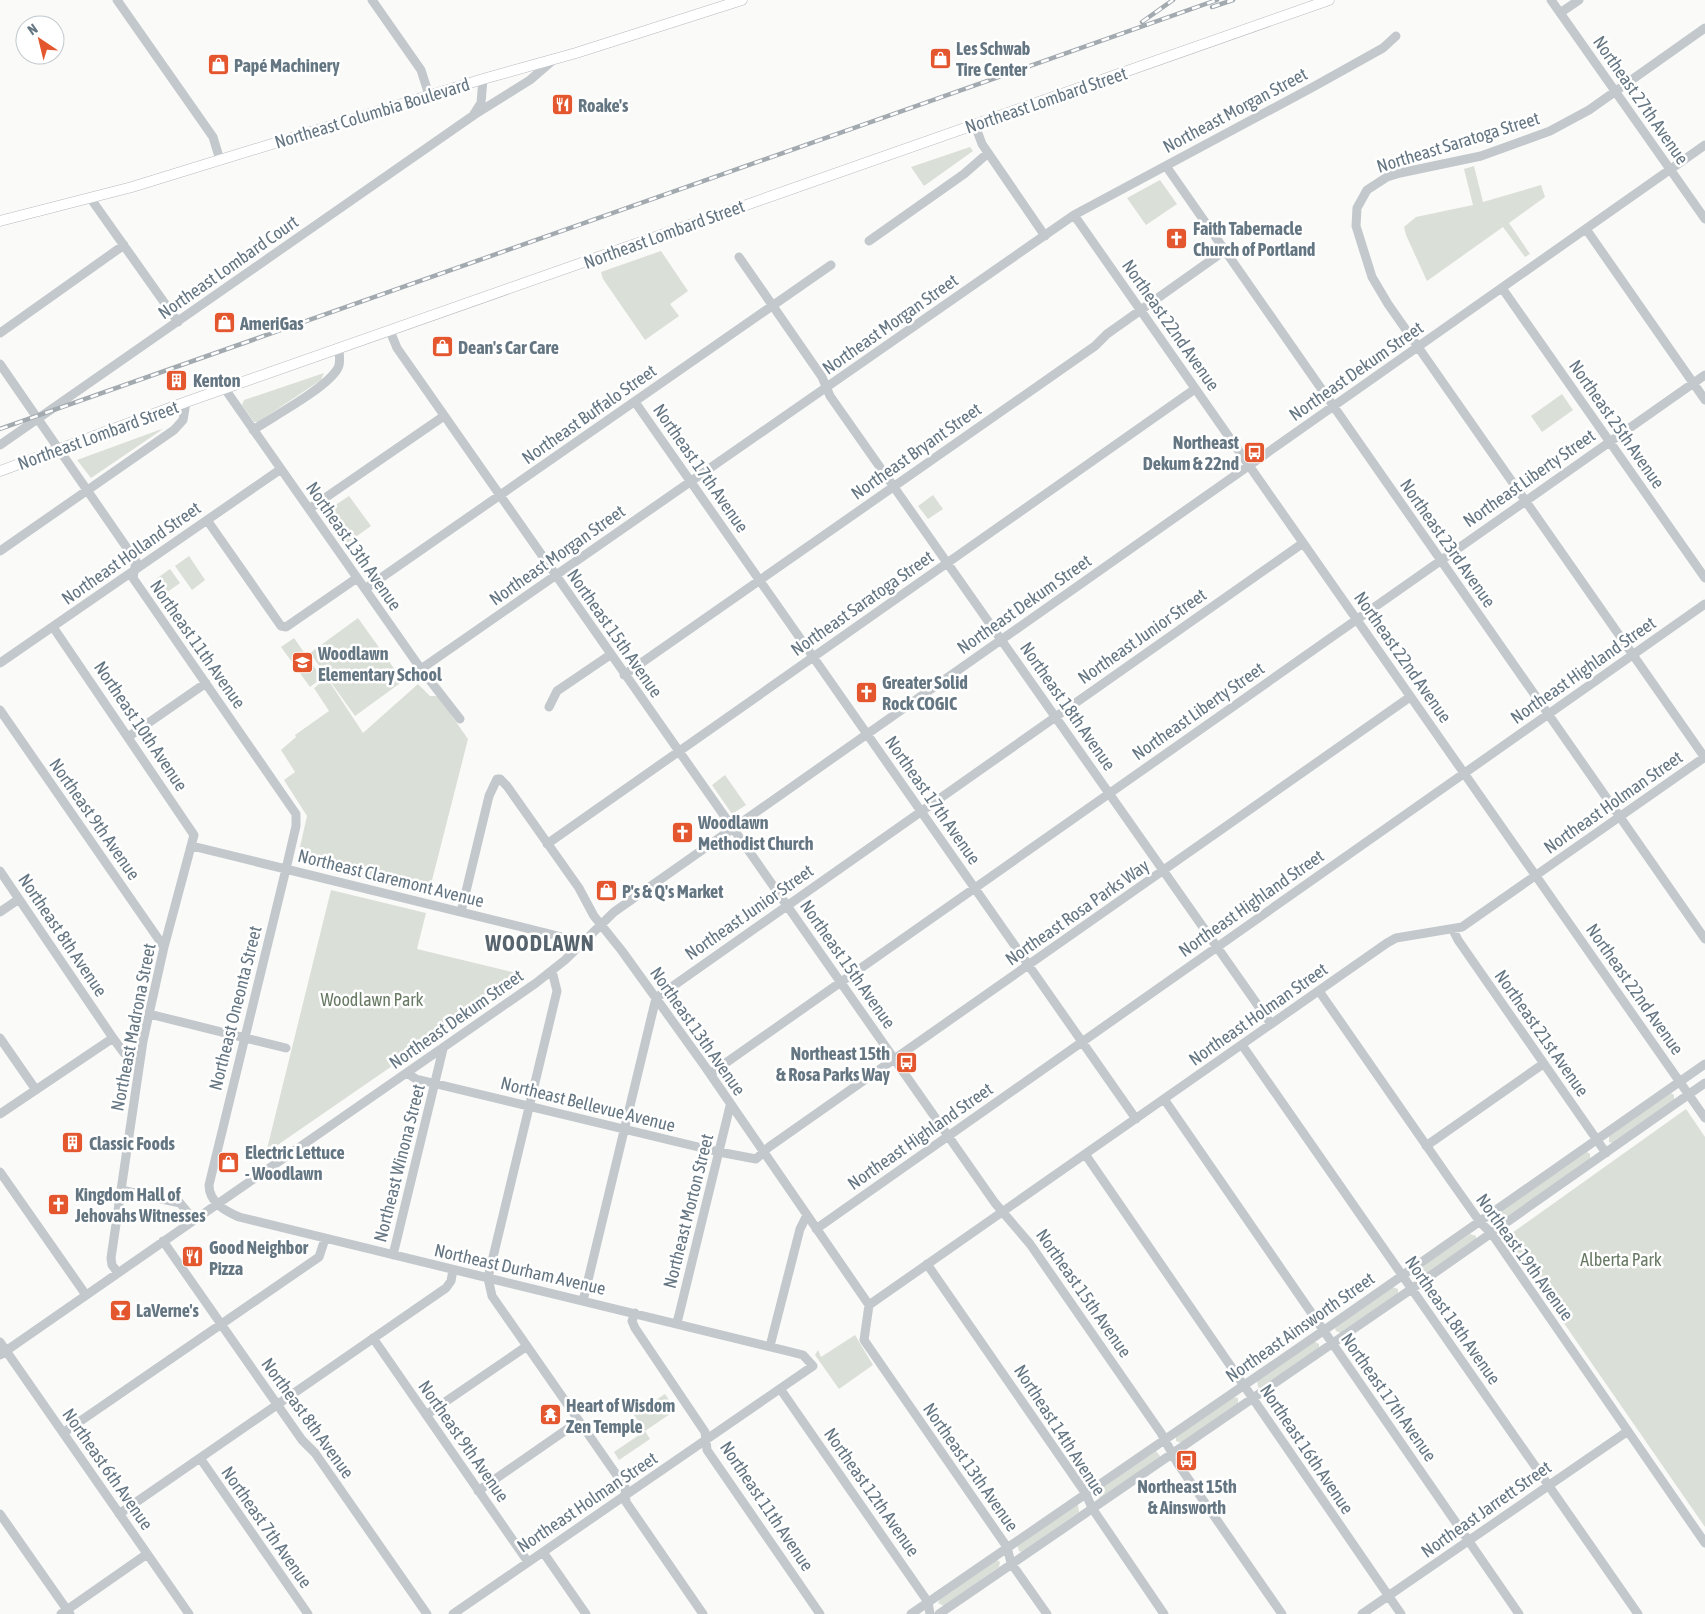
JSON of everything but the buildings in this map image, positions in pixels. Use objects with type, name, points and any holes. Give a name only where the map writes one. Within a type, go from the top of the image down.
[{"type":"main road","name":"Northeast Columbia Boulevard","points":[[0,221],[91,198],[220,160],[483,79],[552,60],[742,0]]},
{"type":"main road","name":"Northeast Lombard Street","points":[[0,471],[186,402],[1329,0]]},
{"type":"street","points":[[117,0],[213,137],[220,160]]},
{"type":"street","points":[[372,0],[421,70],[430,95]]},
{"type":"street","name":"Northeast 27th Avenue","points":[[1551,0],[1705,219]]},
{"type":"street","points":[[1560,13],[1579,0]]},
{"type":"street","name":"Northeast Saratoga Street","points":[[1705,28],[1570,122],[1534,138],[1467,159],[1387,177],[1367,190],[1355,216],[1367,262],[1380,291],[1525,502],[1705,758]]},
{"type":"street","name":"Northeast Morgan Street","points":[[421,670],[1074,215],[1383,48],[1396,36]]},
{"type":"street","name":"Northeast Lombard Court","points":[[0,445],[39,420],[474,115],[523,85],[552,60]]},
{"type":"street","points":[[474,115],[481,102],[483,79]]},
{"type":"street","points":[[975,125],[988,153],[1045,236]]},
{"type":"street","name":"Northeast Dekum Street","points":[[3,1353],[552,972],[614,912],[1705,145]]},
{"type":"street","points":[[869,241],[964,174],[988,153]]},
{"type":"street","name":"Northeast 23rd Avenue","points":[[1166,166],[1705,939]]},
{"type":"street","points":[[91,198],[178,322]]},
{"type":"street","name":"Northeast 22nd Avenue","points":[[1074,215],[1705,1118]]},
{"type":"street","points":[[1586,229],[1705,400]]},
{"type":"street","points":[[0,332],[124,245]]},
{"type":"street","name":"Northeast Bryant Street","points":[[624,675],[760,581],[1224,251]]},
{"type":"street","name":"Northeast 18th Avenue","points":[[739,257],[822,377],[830,396],[1272,1024]]},
{"type":"street","name":"Northeast Buffalo Street","points":[[365,590],[831,265]]},
{"type":"street","name":"Northeast 25th Avenue","points":[[1502,288],[1705,578]]},
{"type":"street","name":"Northeast 15th Avenue","points":[[390,331],[396,348],[1002,1212],[1030,1244],[1282,1614]]},
{"type":"street","points":[[253,430],[312,391],[332,375],[339,365],[339,349]]},
{"type":"street","name":"Northeast 11th Avenue","points":[[0,364],[136,561],[132,576],[134,580],[286,799],[297,818]]},
{"type":"street","name":"Northeast Liberty Street","points":[[710,1074],[1705,375]]},
{"type":"street","name":"Northeast 13th Avenue","points":[[225,389],[421,670],[460,719]]},
{"type":"street","name":"Northeast Saratoga Street","points":[[547,844],[1195,389]]},
{"type":"street","points":[[0,551],[174,430],[183,421],[186,402]]},
{"type":"street","name":"Northeast 17th Avenue","points":[[635,402],[1136,1118]]},
{"type":"street","points":[[309,509],[444,416]]},
{"type":"street","name":"Northeast Holland Street","points":[[0,663],[280,469]]},
{"type":"street","points":[[207,520],[278,622],[286,627],[357,578]]},
{"type":"street","name":"Northeast Junior Street","points":[[656,998],[1303,544]]},
{"type":"street","name":"Northeast Highland Street","points":[[816,1229],[1705,604]]},
{"type":"street","name":"Northeast 10th Avenue","points":[[53,627],[193,832],[192,846]]},
{"type":"street","points":[[548,708],[557,691],[610,654]]},
{"type":"street","points":[[128,737],[206,683]]},
{"type":"street","name":"Northeast Rosa Parks Way","points":[[763,1154],[769,1147],[1410,697]]},
{"type":"street","name":"Northeast 9th Avenue","points":[[0,710],[164,947]]},
{"type":"street","name":"Northeast Holman Street","points":[[869,1305],[1396,938],[1462,927],[1705,758]]},
{"type":"street","name":"Northeast 13th Avenue","points":[[461,912],[489,796],[497,779],[507,786],[579,888],[601,926],[656,998],[710,1074],[763,1154],[869,1305],[864,1340],[1007,1547],[1011,1563],[1046,1614]]},
{"type":"street","name":"Northeast Oneonta Street","points":[[218,1204],[211,1193],[209,1185],[297,818]]},
{"type":"street","name":"Northeast Madrona Street","points":[[118,1273],[112,1265],[111,1258],[140,1060],[164,947],[192,846]]},
{"type":"street","name":"Northeast Claremont Avenue","points":[[192,846],[562,936],[580,946]]},
{"type":"street","name":"Northeast 8th Avenue","points":[[0,871],[124,1053],[140,1060]]},
{"type":"street","points":[[0,912],[19,899]]},
{"type":"street","name":"Northeast 21st Avenue","points":[[1453,930],[1606,1153]]},
{"type":"street","points":[[552,972],[557,991],[488,1278],[490,1291],[625,1487],[626,1502],[704,1614]]},
{"type":"street","name":"Northeast 19th Avenue","points":[[1319,991],[1480,1222],[1492,1234],[1705,1543]]},
{"type":"street","points":[[583,1301],[656,998]]},
{"type":"street","points":[[149,1014],[286,1048]]},
{"type":"street","points":[[0,1038],[36,1090]]},
{"type":"street","points":[[0,1114],[113,1038]]},
{"type":"street","name":"Northeast 18th Avenue","points":[[1242,1045],[1402,1276],[1413,1288],[1638,1614]]},
{"type":"street","name":"Northeast Winona Street","points":[[394,1256],[443,1049]]},
{"type":"street","points":[[1426,1146],[1544,1064]]},
{"type":"street","name":"Northeast Ainsworth Street","points":[[911,1614],[1323,1331],[1705,1064]]},
{"type":"street","name":"Northeast Bellevue Avenue","points":[[407,1073],[416,1079],[435,1084],[719,1152],[754,1159],[763,1154]]},
{"type":"street","name":"Northeast Ainsworth Street","points":[[939,1614],[1492,1234],[1705,1083]]},
{"type":"street","name":"Northeast 17th Avenue","points":[[1164,1099],[1519,1614]]},
{"type":"street","name":"Northeast Morton Street","points":[[677,1323],[730,1106]]},
{"type":"street","name":"Northeast 16th Avenue","points":[[1085,1154],[1400,1614]]},
{"type":"street","points":[[0,1172],[86,1295]]},
{"type":"street","points":[[121,1190],[180,1203],[194,1220]]},
{"type":"street","name":"Northeast Durham Avenue","points":[[218,1204],[226,1211],[239,1217],[770,1346],[803,1355],[813,1366]]},
{"type":"street","points":[[770,1346],[800,1229],[807,1215]]},
{"type":"street","points":[[63,1433],[319,1257],[325,1239]]},
{"type":"street","name":"Northeast 8th Avenue","points":[[163,1241],[302,1440],[315,1452],[427,1614]]},
{"type":"street","name":"Northeast 14th Avenue","points":[[928,1264],[1086,1494],[1092,1508],[1164,1614]]},
{"type":"street","points":[[120,1514],[446,1288],[451,1281],[453,1270]]},
{"type":"street","name":"Northeast 11th Avenue","points":[[634,1313],[632,1321],[634,1328],[705,1432],[707,1450],[820,1614]]},
{"type":"street","name":"Northeast 9th Avenue","points":[[373,1338],[528,1562]]},
{"type":"street","name":"Northeast 6th Avenue","points":[[0,1342],[3,1353],[63,1433],[189,1614]]},
{"type":"street","points":[[426,1415],[527,1346]]},
{"type":"street","name":"Northeast Holman Street","points":[[453,1614],[781,1390],[813,1366]]},
{"type":"street","name":"Northeast 12th Avenue","points":[[781,1390],[928,1602],[930,1614]]},
{"type":"street","points":[[478,1491],[579,1421]]},
{"type":"street","name":"Northeast Jarrett Street","points":[[1362,1614],[1628,1431]]},
{"type":"street","name":"Northeast 7th Avenue","points":[[200,1458],[308,1614]]},
{"type":"street","points":[[0,1514],[66,1613],[147,1554]]},
{"type":"street","points":[[543,1552],[586,1614]]},
{"type":"green space","points":[[970,147],[973,151],[924,186],[911,167]]},
{"type":"green space","points":[[1474,166],[1483,202],[1541,185],[1545,197],[1509,223],[1530,254],[1525,257],[1503,227],[1427,281],[1404,227],[1416,217],[1473,205],[1464,169]]},
{"type":"green space","points":[[1160,180],[1177,204],[1146,225],[1127,198]]},
{"type":"green space","points":[[661,251],[688,291],[670,304],[679,316],[645,340],[603,279],[601,272]]},
{"type":"green space","points":[[324,373],[321,380],[258,422],[254,422],[242,405],[244,400]]},
{"type":"green space","points":[[1562,394],[1573,410],[1542,432],[1531,416]]},
{"type":"green space","points":[[163,429],[91,478],[77,460],[159,430]]},
{"type":"green space","points":[[933,495],[943,509],[928,519],[918,506]]},
{"type":"green space","points":[[349,496],[371,526],[344,545],[322,514]]},
{"type":"green space","points":[[189,556],[205,580],[192,590],[175,566]]},
{"type":"green space","points":[[170,569],[180,583],[166,593],[156,579]]},
{"type":"green space","points":[[358,618],[403,681],[355,716],[310,653]]},
{"type":"green space","points":[[294,638],[322,678],[310,687],[281,647]]},
{"type":"green space","points":[[327,678],[363,733],[418,684],[430,696],[436,696],[440,699],[468,739],[429,892],[403,890],[297,860],[307,816],[284,780],[295,772],[281,750],[296,737],[295,735],[329,711],[314,688]]},
{"type":"green space","points":[[725,775],[746,805],[732,814],[712,785]]},
{"type":"green space","name":"Woodlawn Park","points":[[331,890],[426,913],[417,949],[524,975],[266,1153]]},
{"type":"green space","points":[[1671,1093],[1674,1095],[1674,1101],[1612,1143],[1609,1142],[1609,1136]]},
{"type":"green space","name":"Alberta Park","points":[[1686,1109],[1705,1137],[1705,1527],[1505,1238]]},
{"type":"green space","points":[[1587,1152],[1590,1154],[1590,1160],[1495,1225],[1492,1223],[1492,1217]]},
{"type":"green space","points":[[1470,1234],[1476,1236],[1476,1240],[1422,1277],[1417,1277],[1415,1274],[1417,1270]]},
{"type":"green space","points":[[1392,1287],[1398,1289],[1398,1294],[1341,1333],[1336,1331],[1335,1328]]},
{"type":"green space","points":[[855,1335],[873,1365],[839,1389],[815,1355],[818,1350],[821,1357]]},
{"type":"green space","points":[[1313,1341],[1319,1344],[1319,1348],[1261,1388],[1258,1387],[1257,1380]]},
{"type":"green space","points":[[665,1394],[676,1410],[645,1431],[634,1415]]},
{"type":"green space","points":[[1233,1397],[1238,1398],[1238,1404],[1182,1443],[1176,1441],[1176,1436]]},
{"type":"green space","points":[[645,1431],[650,1439],[619,1460],[614,1452]]},
{"type":"green space","points":[[1156,1451],[1160,1456],[1159,1459],[1101,1498],[1097,1497],[1096,1492]]},
{"type":"green space","points":[[1075,1505],[1078,1505],[1079,1512],[1022,1552],[1019,1551],[1017,1545]]},
{"type":"green space","points":[[997,1560],[1000,1562],[999,1567],[944,1606],[938,1603],[940,1599]]},
{"type":"railway","points":[[1142,22],[1173,0]]},
{"type":"railway","points":[[0,429],[1217,0]]},
{"type":"railway","points":[[1212,7],[1233,0]]},
{"type":"place","name":"Les Schwab Tire Center","points":[[940,58]]},
{"type":"place","name":"Papé Machinery","points":[[218,65]]},
{"type":"place","name":"Roake's","points":[[562,105]]},
{"type":"place","name":"Faith Tabernacle Church of Portland","points":[[1177,238]]},
{"type":"place","name":"AmeriGas","points":[[224,323]]},
{"type":"place","name":"Dean's Car Care","points":[[442,347]]},
{"type":"place","name":"Kenton","points":[[177,380]]},
{"type":"place","name":"Northeast Dekum & 22nd","points":[[1255,452]]},
{"type":"place","name":"Woodlawn Elementary School","points":[[302,663]]},
{"type":"place","name":"Greater Solid Rock COGIC","points":[[866,692]]},
{"type":"place","name":"Woodlawn Methodist Church","points":[[682,832]]},
{"type":"place","name":"P's & Q's Market","points":[[606,891]]},
{"type":"place","name":"Northeast 15th & Rosa Parks Way","points":[[906,1063]]},
{"type":"place","name":"Classic Foods","points":[[73,1143]]},
{"type":"place","name":"Electric Lettuce - Woodlawn","points":[[229,1162]]},
{"type":"place","name":"Kingdom Hall of Jehovahs Witnesses","points":[[59,1204]]},
{"type":"place","name":"Good Neighbor Pizza","points":[[193,1257]]},
{"type":"place","name":"LaVerne's","points":[[120,1310]]},
{"type":"place","name":"Heart of Wisdom Zen Temple","points":[[550,1415]]},
{"type":"place","name":"Northeast 15th & Ainsworth","points":[[1187,1461]]},
{"type":"district","name":"WOODLAWN","points":[[540,943]]}]
